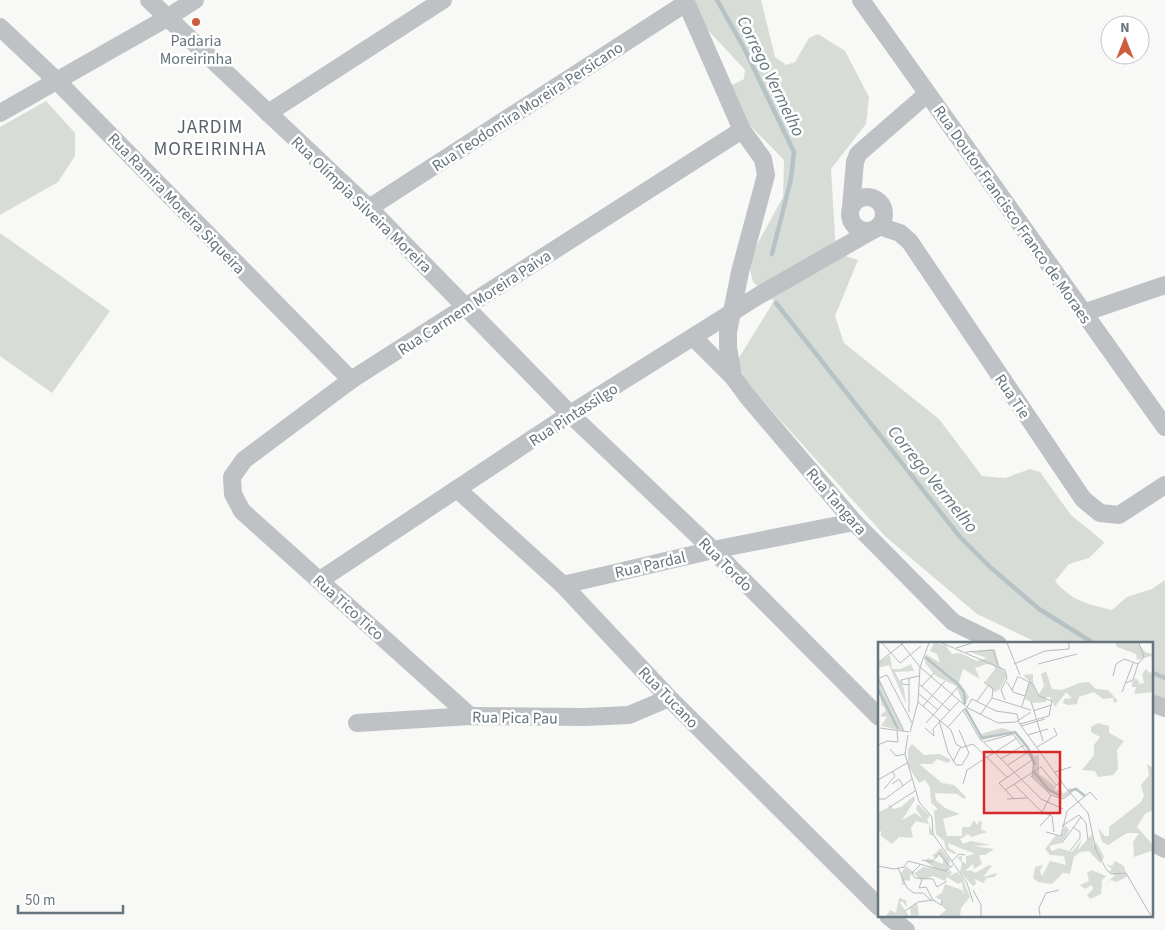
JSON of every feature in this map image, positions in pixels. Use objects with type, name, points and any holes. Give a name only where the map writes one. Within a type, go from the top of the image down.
[{"type":"street","name":"Rua Olímpia Silveira Moreira","points":[[149,0],[369,208],[570,414]]},
{"type":"street","points":[[0,113],[167,18],[195,0]]},
{"type":"street","points":[[268,113],[443,0]]},
{"type":"street","name":"Rua Doutor Francisco Franco de Moraes","points":[[861,0],[1165,427]]},
{"type":"street","points":[[686,2],[742,130],[763,159],[766,175],[740,272],[728,332],[728,347],[733,377]]},
{"type":"street","name":"Rua Teodomira Moreira Persicano","points":[[369,208],[686,2]]},
{"type":"street","name":"Rua Ramira Moreira Siqueira","points":[[0,27],[57,81],[351,380]]},
{"type":"street","points":[[831,255],[851,214],[860,198],[867,196],[879,202],[883,207],[883,221],[876,228],[866,231],[854,226],[851,214],[855,162],[858,154],[927,94]]},
{"type":"street","name":"Rua Carmem Moreira Paiva","points":[[233,494],[232,477],[244,460],[351,380],[742,130]]},
{"type":"street","points":[[855,162],[874,198]]},
{"type":"street","name":"Rua Pintassilgo","points":[[320,580],[570,414],[694,338],[758,296],[876,228]]},
{"type":"street","name":"Rua Tie","points":[[876,228],[900,233],[910,242],[1083,499],[1100,513],[1119,515],[1165,485]]},
{"type":"street","points":[[740,272],[746,286],[758,296]]},
{"type":"street","points":[[1083,313],[1165,285]]},
{"type":"street","name":"Rua Tangara","points":[[694,338],[733,377],[854,522],[953,622],[994,642]]},
{"type":"street","name":"Rua Tordo","points":[[570,414],[713,550],[878,716]]},
{"type":"street","name":"Rua Tucano","points":[[457,489],[563,585],[669,698],[878,906]]},
{"type":"street","name":"Rua Tico Tico","points":[[233,494],[242,511],[470,716]]},
{"type":"street","name":"Rua Pardal","points":[[563,585],[713,550],[854,522]]},
{"type":"street","name":"Rua Pica Pau","points":[[357,724],[470,716],[585,717],[629,715],[669,698]]},
{"type":"street","points":[[1152,703],[1165,708]]},
{"type":"street","points":[[1152,842],[1165,849]]},
{"type":"street","points":[[892,918],[906,930]]},
{"type":"shaded area","points":[[691,0],[761,0],[775,57],[786,65],[795,62],[809,38],[818,34],[845,51],[869,97],[866,124],[831,169],[836,253],[858,260],[835,316],[844,343],[939,419],[982,476],[1005,478],[1030,469],[1040,472],[1071,515],[1104,542],[1089,558],[1069,564],[1055,581],[1061,588],[1080,601],[1112,610],[1127,597],[1152,589],[1165,580],[1165,701],[1152,695],[1152,642],[1036,642],[977,614],[886,537],[765,403],[748,387],[737,361],[774,301],[753,282],[748,261],[783,197],[784,160],[727,102],[724,89],[744,79],[745,70],[708,30]]},
{"type":"shaded area","points":[[46,101],[75,133],[75,156],[58,182],[0,215],[0,127]]},
{"type":"shaded area","points":[[0,233],[110,311],[52,393],[0,356]]},
{"type":"waterway","name":"Corrego Vermelho","points":[[717,0],[744,48],[794,152],[791,179],[772,254]]},
{"type":"waterway","name":"Corrego Vermelho","points":[[776,303],[960,537],[990,567],[1039,609],[1092,642]]},
{"type":"waterway","name":"Corrego Vermelho","points":[[1152,672],[1165,678]]},
{"type":"place","name":"Padaria Moreirinha","points":[[196,22]]},
{"type":"district","name":"JARDIM MOREIRINHA","points":[[210,137]]}]
